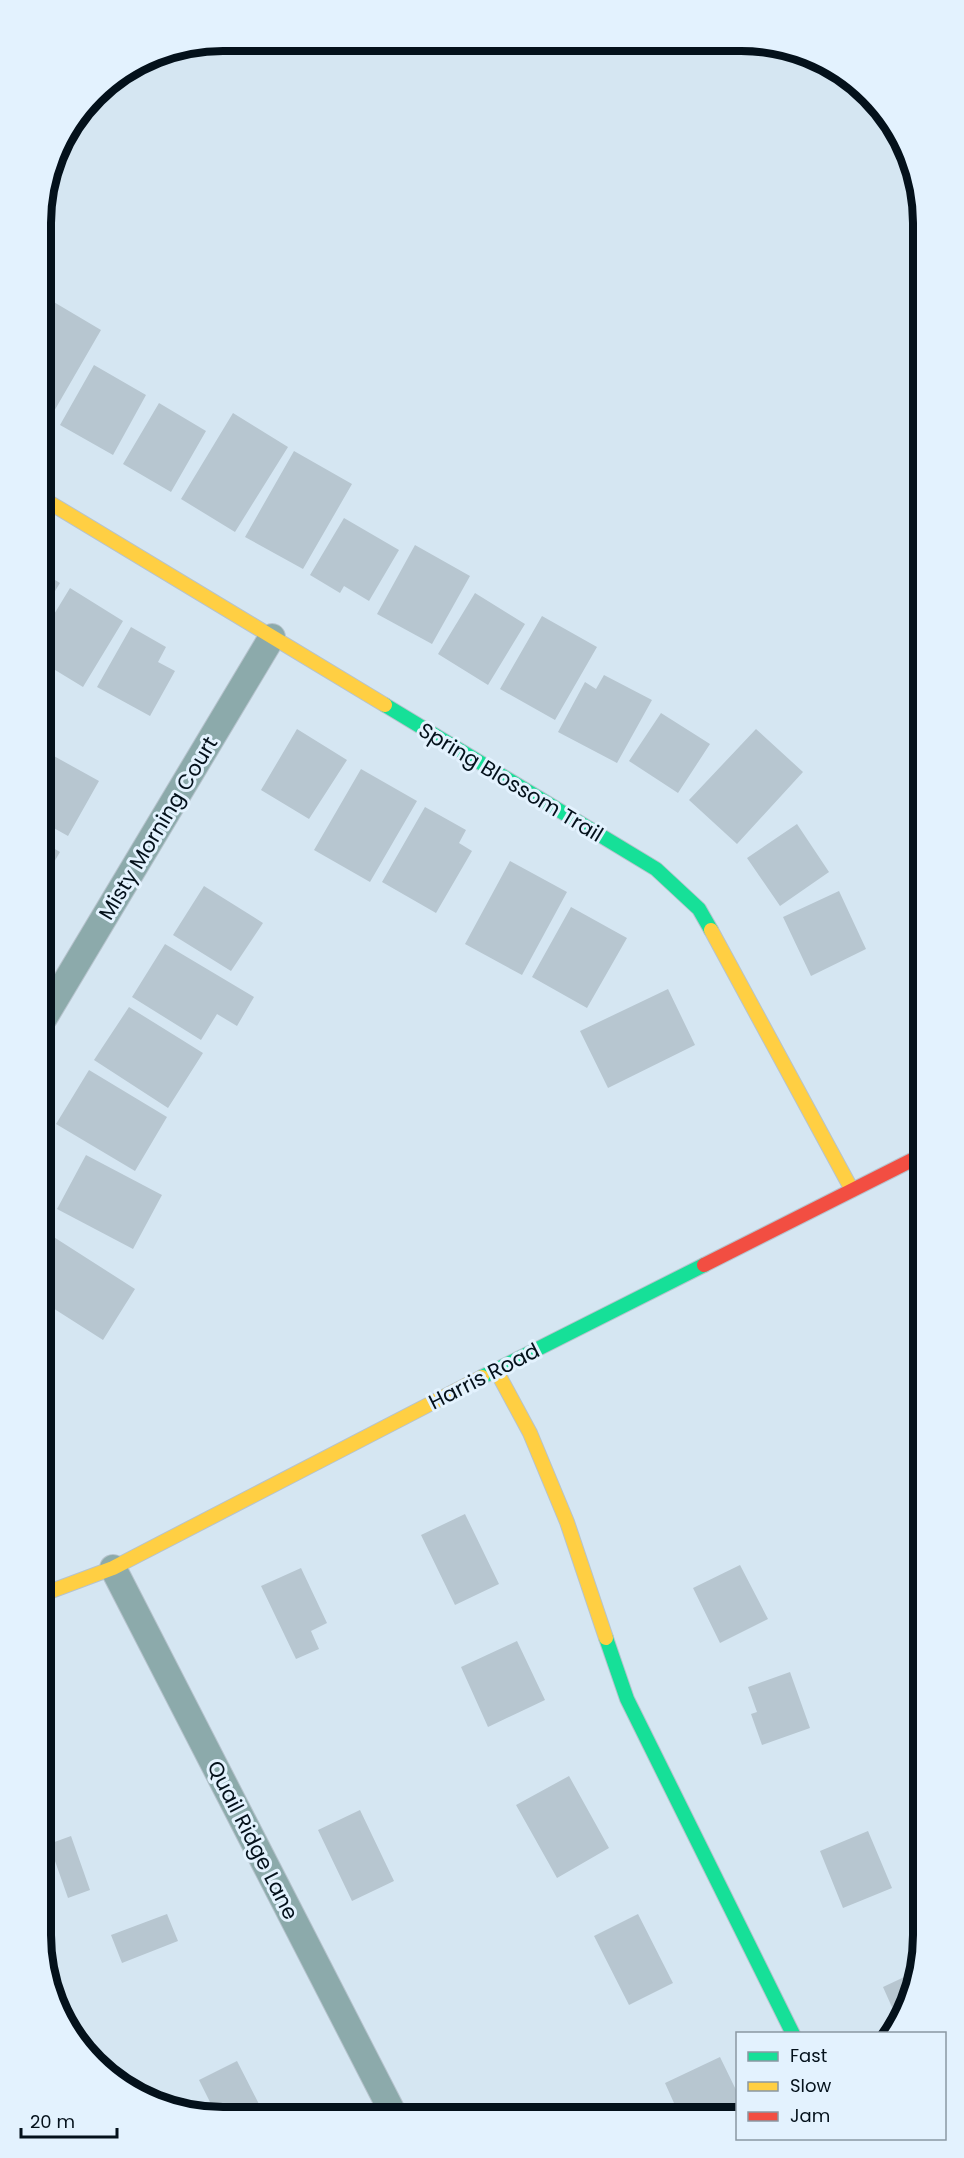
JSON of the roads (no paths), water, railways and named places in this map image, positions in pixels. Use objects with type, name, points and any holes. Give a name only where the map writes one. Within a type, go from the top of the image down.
[{"type":"street","name":"Spring Blossom Trail","points":[[51,503],[656,869],[699,909],[852,1190]]},
{"type":"street","name":"Misty Morning Court","points":[[51,1006],[272,637]]},
{"type":"street","name":"Harris Road","points":[[51,1591],[113,1568],[496,1370],[913,1160]]},
{"type":"street","points":[[496,1370],[530,1433],[567,1522],[627,1699],[792,2032]]},
{"type":"street","name":"Quail Ridge Lane","points":[[113,1568],[390,2107]]}]
